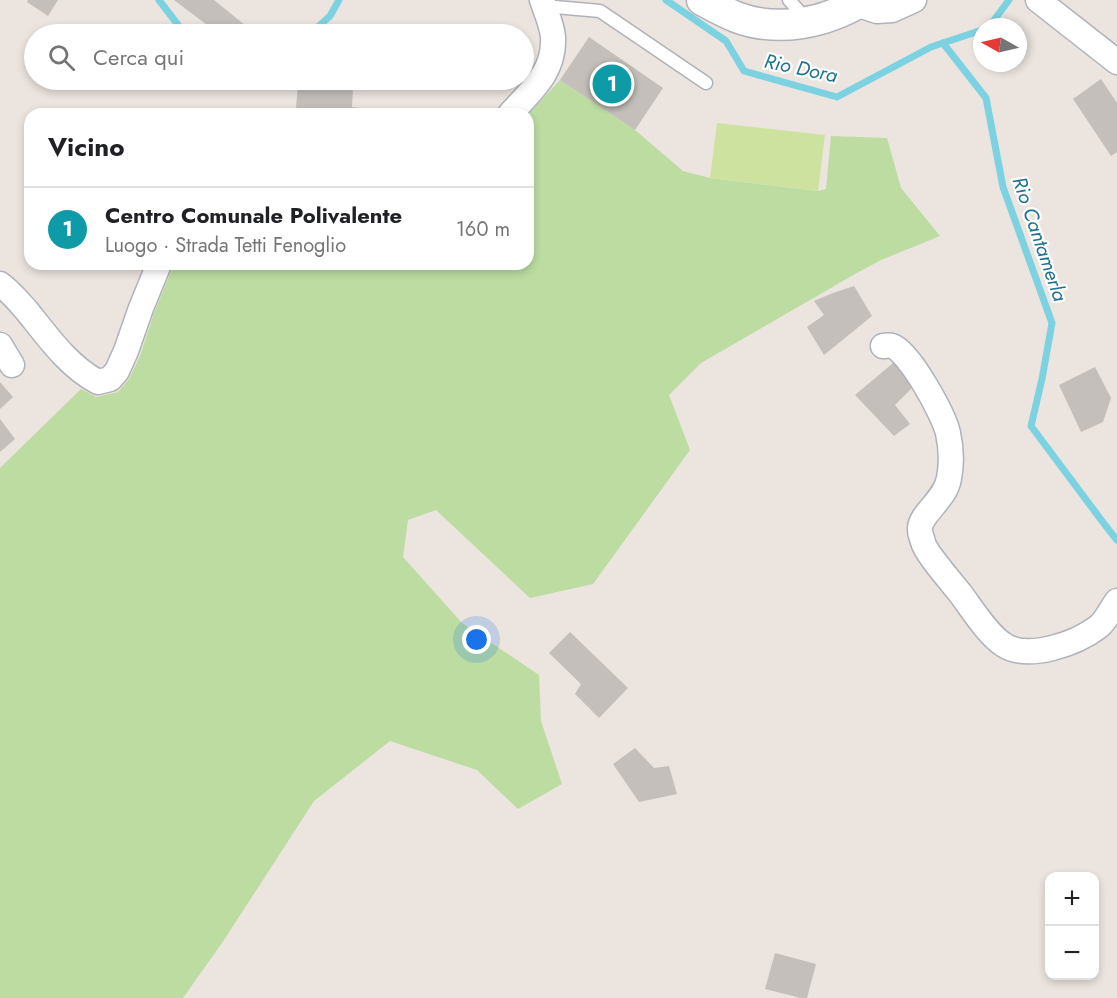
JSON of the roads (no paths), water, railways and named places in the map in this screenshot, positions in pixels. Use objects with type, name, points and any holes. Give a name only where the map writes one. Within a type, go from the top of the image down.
[{"type":"street","points":[[702,0],[737,18],[768,24],[792,12],[827,18],[860,2],[877,11],[892,10],[914,0]]},
{"type":"street","points":[[1038,0],[1117,62]]},
{"type":"street","points":[[534,87],[547,69],[553,36],[543,3]]},
{"type":"street","points":[[515,108],[531,90]]},
{"type":"street","points":[[0,284],[21,304],[70,362],[98,382],[110,379],[117,371],[157,270]]},
{"type":"street","points":[[883,346],[893,346],[906,356],[932,397],[948,430],[951,459],[949,481],[942,497],[926,515],[920,528],[923,545],[987,629],[1004,645],[1020,651],[1057,647],[1084,637],[1101,625],[1117,601]]},
{"type":"lane","points":[[543,3],[600,11],[706,83]]},
{"type":"waterway","name":"Rio Dora","points":[[159,0],[177,24]]},
{"type":"waterway","name":"Rio Dora","points":[[321,24],[330,16],[339,0]]},
{"type":"waterway","name":"Rio Dora","points":[[666,0],[726,41],[744,71],[837,97],[931,47],[973,33]]},
{"type":"waterway","name":"Rio Dora","points":[[996,18],[1009,0]]},
{"type":"waterway","name":"Rio Cantamerla","points":[[943,43],[986,98],[1003,187],[1052,323],[1031,426],[1117,540]]},
{"type":"place","name":"Centro Comunale Polivalente","points":[[612,84]]}]
